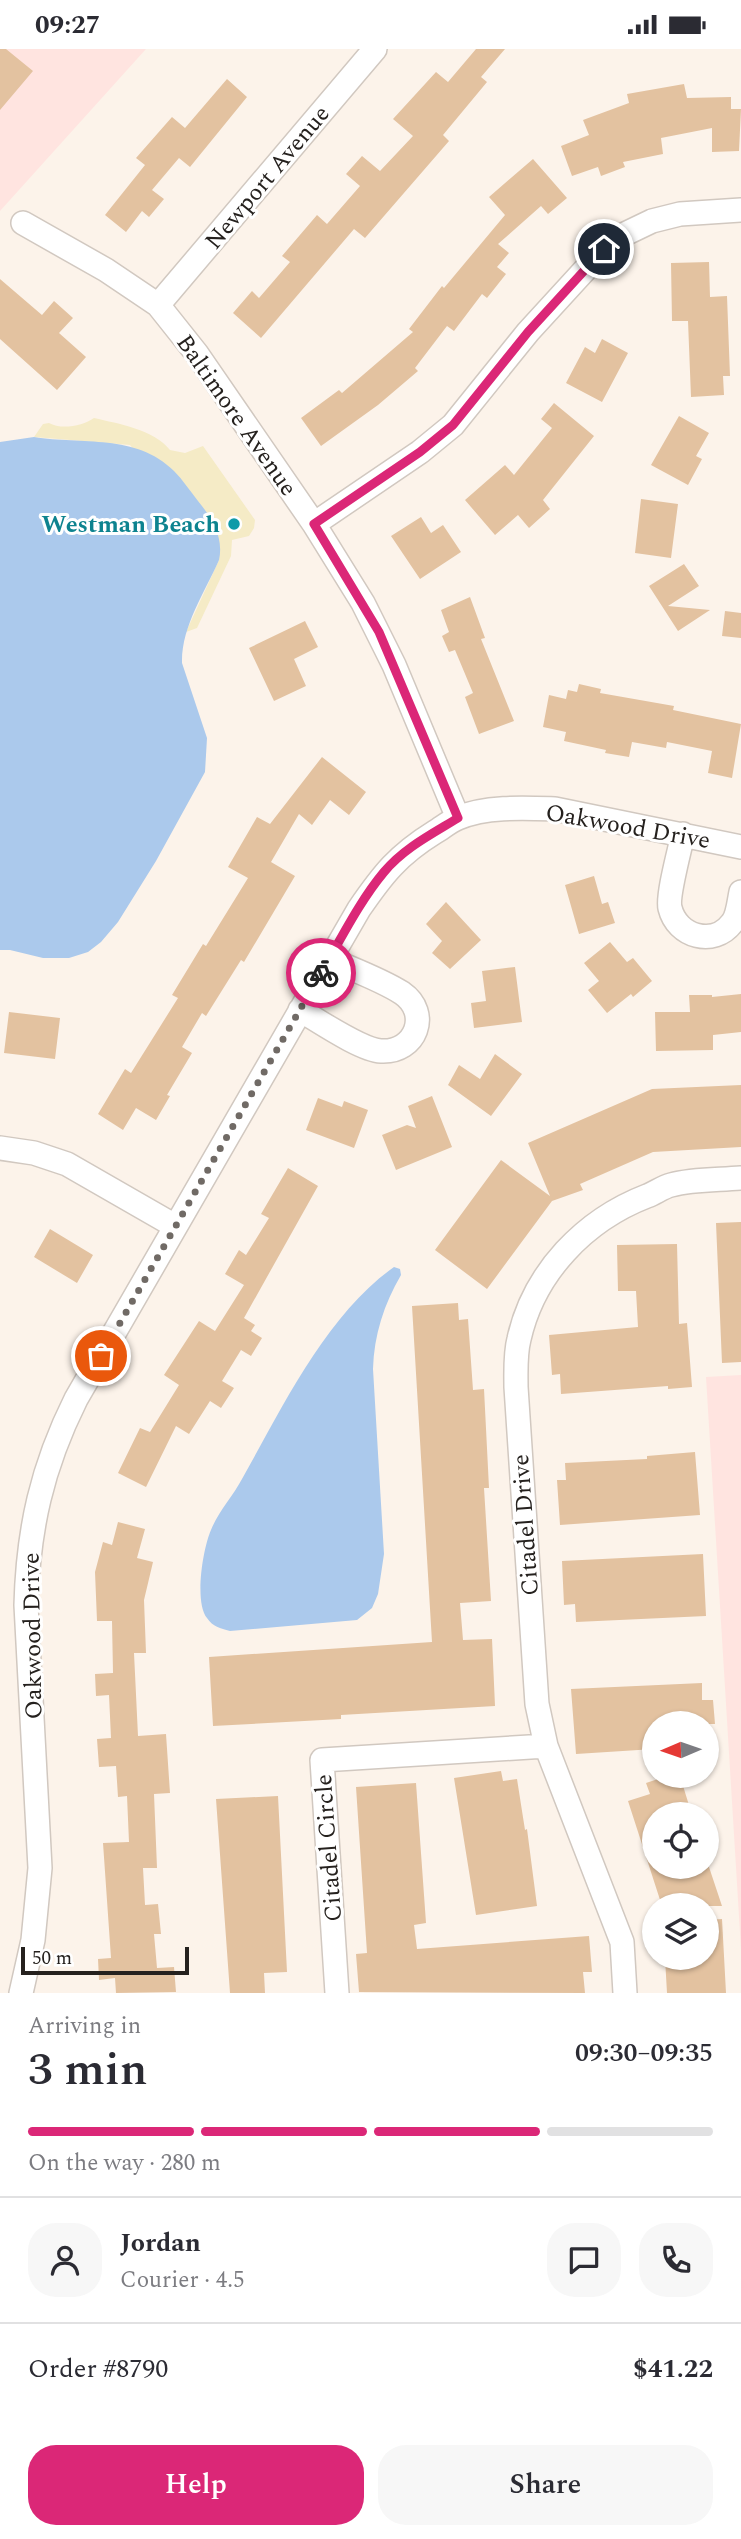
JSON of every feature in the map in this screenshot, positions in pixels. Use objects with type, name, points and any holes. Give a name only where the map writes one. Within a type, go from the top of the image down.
[{"type":"street","name":"Newport Avenue","points":[[158,305],[375,49]]},
{"type":"street","points":[[314,524],[420,452],[453,425],[528,332],[604,249],[627,233],[671,216],[741,210]]},
{"type":"street","name":"Baltimore Avenue","points":[[23,223],[106,270],[158,305],[197,354],[314,524],[379,632],[458,818]]},
{"type":"street","name":"Oakwood Drive","points":[[21,1993],[33,1940],[40,1868],[26,1605],[32,1525],[44,1476],[62,1427],[359,909],[384,871],[410,847],[458,818],[483,812],[555,809],[741,847]]},
{"type":"street","points":[[683,834],[669,906],[674,919],[686,932],[703,937],[719,935],[734,922],[741,892]]},
{"type":"street","points":[[300,1010],[368,1048],[392,1051],[411,1040],[416,1031],[417,1019],[414,1006],[403,994],[329,959]]},
{"type":"street","points":[[0,1148],[34,1153],[67,1164],[175,1226]]},
{"type":"street","name":"Citadel Drive","points":[[625,1993],[622,1942],[547,1746],[537,1704],[516,1387],[518,1340],[525,1319],[548,1273],[582,1233],[603,1217],[670,1185],[741,1178]]},
{"type":"street","name":"Citadel Circle","points":[[337,1993],[322,1760],[547,1746]]},
{"type":"shaded area","points":[[0,49],[146,49],[0,211]]},
{"type":"shaded area","points":[[741,1375],[741,1949],[706,1377]]},
{"type":"sand","name":"Westman Beach","points":[[94,418],[145,432],[170,450],[185,453],[203,446],[255,520],[249,536],[232,540],[231,556],[197,628],[186,632],[219,560],[130,445],[34,437],[43,424],[72,426]]},
{"type":"water","points":[[34,437],[126,446],[159,459],[177,474],[203,507],[216,528],[220,543],[219,560],[185,636],[182,663],[207,738],[205,772],[156,861],[118,922],[101,942],[88,952],[69,958],[43,958],[0,950],[0,442]]},
{"type":"water","points":[[394,1267],[400,1269],[401,1275],[381,1320],[373,1369],[384,1554],[378,1594],[372,1608],[357,1620],[230,1631],[217,1627],[209,1621],[203,1610],[200,1588],[205,1549],[214,1523],[290,1393],[327,1336],[347,1310]]},
{"type":"building","points":[[0,49],[6,49],[33,71],[0,110]]},
{"type":"building","points":[[476,49],[505,49],[481,77],[487,82],[443,135],[449,141],[365,238],[354,229],[261,338],[233,313],[252,291],[259,298],[290,262],[282,256],[317,215],[327,224],[360,186],[346,174],[362,156],[380,171],[413,136],[393,119],[436,72],[448,82]]},
{"type":"building","points":[[227,79],[247,97],[190,167],[179,158],[152,190],[164,199],[149,217],[142,211],[126,232],[105,215],[145,165],[136,158],[172,117],[185,128]]},
{"type":"building","points":[[684,84],[687,98],[731,97],[731,109],[741,109],[739,151],[712,152],[712,128],[661,138],[663,154],[623,162],[625,167],[601,176],[598,167],[572,176],[561,146],[589,135],[583,120],[629,103],[627,94]]},
{"type":"building","points":[[533,159],[567,198],[548,214],[541,206],[498,244],[509,253],[497,267],[506,274],[487,298],[482,294],[454,331],[447,326],[415,368],[418,371],[378,405],[321,446],[301,418],[339,390],[342,393],[413,332],[409,329],[442,286],[444,288],[505,215],[489,197]]},
{"type":"building","points":[[709,262],[710,297],[727,296],[730,376],[723,376],[724,395],[691,397],[688,321],[672,321],[671,263]]},
{"type":"building","points":[[0,279],[42,315],[54,301],[73,318],[59,333],[86,357],[57,390],[0,339]]},
{"type":"building","points":[[602,339],[628,353],[602,402],[566,383],[585,347],[595,353]]},
{"type":"building","points":[[554,403],[594,436],[543,500],[550,509],[529,528],[518,515],[495,535],[465,500],[505,465],[514,475],[552,428],[541,419]]},
{"type":"building","points":[[679,416],[709,433],[696,456],[702,459],[688,485],[651,465]]},
{"type":"building","points":[[641,499],[678,504],[671,558],[635,553]]},
{"type":"building","points":[[421,517],[431,533],[443,525],[461,552],[420,579],[391,536]]},
{"type":"building","points":[[684,564],[699,586],[668,606],[710,610],[678,631],[649,586]]},
{"type":"building","points":[[470,597],[485,638],[481,639],[514,721],[479,734],[465,697],[473,693],[455,650],[449,652],[442,636],[449,632],[441,610]]},
{"type":"building","points":[[725,611],[741,613],[741,638],[722,636]]},
{"type":"building","points":[[305,621],[318,647],[294,659],[306,686],[274,701],[249,648]]},
{"type":"building","points":[[579,684],[601,689],[600,693],[674,706],[673,710],[741,724],[732,778],[708,773],[712,751],[667,742],[666,748],[632,742],[629,757],[564,741],[566,732],[543,727],[549,695],[566,699],[568,690],[577,692]]},
{"type":"building","points":[[322,757],[366,792],[349,815],[330,800],[312,825],[299,814],[271,862],[295,876],[244,962],[241,960],[206,1016],[202,1013],[182,1047],[192,1053],[167,1095],[170,1096],[156,1120],[136,1108],[123,1130],[98,1114],[125,1069],[131,1073],[178,998],[172,995],[248,878],[228,867],[257,817],[270,824]]},
{"type":"building","points":[[594,876],[602,904],[608,902],[615,923],[579,934],[565,885]]},
{"type":"building","points":[[446,902],[481,940],[450,969],[432,953],[442,941],[426,924]]},
{"type":"building","points":[[610,942],[627,962],[633,958],[652,981],[607,1013],[588,990],[599,981],[584,963]]},
{"type":"building","points":[[515,967],[522,1022],[474,1028],[471,1003],[486,1001],[482,971]]},
{"type":"building","points":[[741,994],[741,1032],[713,1035],[713,1050],[656,1051],[655,1012],[690,1012],[689,995],[712,997]]},
{"type":"building","points":[[9,1012],[60,1018],[55,1059],[4,1053]]},
{"type":"building","points":[[495,1054],[522,1074],[491,1116],[448,1085],[459,1065],[480,1079]]},
{"type":"building","points":[[741,1085],[741,1147],[653,1152],[580,1184],[583,1190],[552,1201],[487,1289],[435,1250],[501,1160],[550,1196],[528,1143],[652,1089]]},
{"type":"building","points":[[432,1096],[452,1147],[396,1170],[382,1135],[407,1125],[416,1128],[408,1106]]},
{"type":"building","points":[[318,1098],[342,1107],[344,1101],[368,1110],[354,1148],[306,1130]]},
{"type":"building","points":[[288,1168],[318,1186],[244,1318],[255,1325],[251,1331],[262,1338],[251,1356],[241,1350],[222,1381],[234,1388],[221,1408],[210,1401],[189,1434],[176,1426],[146,1487],[118,1473],[140,1428],[150,1432],[179,1385],[164,1375],[199,1321],[215,1331],[244,1285],[225,1274],[239,1250],[246,1255],[269,1218],[261,1214]]},
{"type":"building","points":[[741,1222],[741,1362],[722,1363],[716,1223]]},
{"type":"building","points":[[50,1229],[93,1255],[77,1283],[34,1257]]},
{"type":"building","points":[[677,1244],[679,1324],[687,1323],[692,1387],[668,1389],[668,1386],[561,1394],[560,1374],[552,1375],[549,1335],[638,1327],[636,1291],[618,1291],[617,1245]]},
{"type":"building","points":[[458,1303],[459,1320],[468,1319],[473,1390],[484,1389],[489,1488],[484,1488],[491,1601],[460,1603],[463,1640],[492,1639],[495,1706],[213,1726],[209,1657],[432,1642],[412,1306]]},
{"type":"building","points":[[695,1452],[700,1515],[560,1525],[557,1480],[566,1480],[565,1463],[647,1459],[647,1456]]},
{"type":"building","points":[[118,1522],[145,1529],[137,1558],[153,1562],[144,1600],[146,1653],[134,1653],[138,1736],[166,1734],[170,1793],[154,1794],[157,1868],[143,1868],[145,1905],[158,1904],[161,1934],[154,1934],[157,1968],[174,1967],[176,1992],[116,1993],[115,1978],[99,1980],[98,1959],[111,1958],[103,1843],[129,1842],[127,1796],[118,1797],[116,1766],[99,1767],[97,1739],[111,1738],[109,1695],[96,1696],[95,1674],[113,1673],[112,1621],[97,1621],[95,1572],[103,1542],[112,1545]]},
{"type":"building","points":[[703,1554],[706,1616],[576,1622],[575,1604],[564,1605],[562,1561]]},
{"type":"building","points":[[702,1683],[702,1700],[713,1700],[714,1711],[642,1711],[642,1750],[576,1754],[571,1689]]},
{"type":"building","points":[[501,1771],[503,1781],[517,1779],[525,1830],[527,1829],[537,1906],[476,1915],[454,1778]]},
{"type":"building","points":[[416,1783],[426,1923],[414,1925],[417,1949],[589,1936],[592,1972],[583,1972],[585,1993],[359,1992],[356,1954],[367,1953],[356,1787]]},
{"type":"building","points":[[648,1789],[684,1789],[688,1802],[642,1802],[642,1844],[628,1801],[650,1794]]},
{"type":"building","points":[[278,1796],[287,1972],[264,1973],[265,1993],[230,1993],[216,1799]]},
{"type":"building","points":[[653,1879],[713,1879],[718,1893],[658,1893]]},
{"type":"building","points":[[719,1919],[722,1919],[726,1993],[667,1993],[666,1970],[719,1970]]},
{"type":"way so far","points":[[101,1356],[321,973]]},
{"type":"place","name":"Westman Beach","points":[[234,524]]},
{"type":"route","points":[[321,973],[384,871],[410,847],[458,818],[379,632],[314,524],[420,452],[453,425],[528,332],[604,249]]}]
